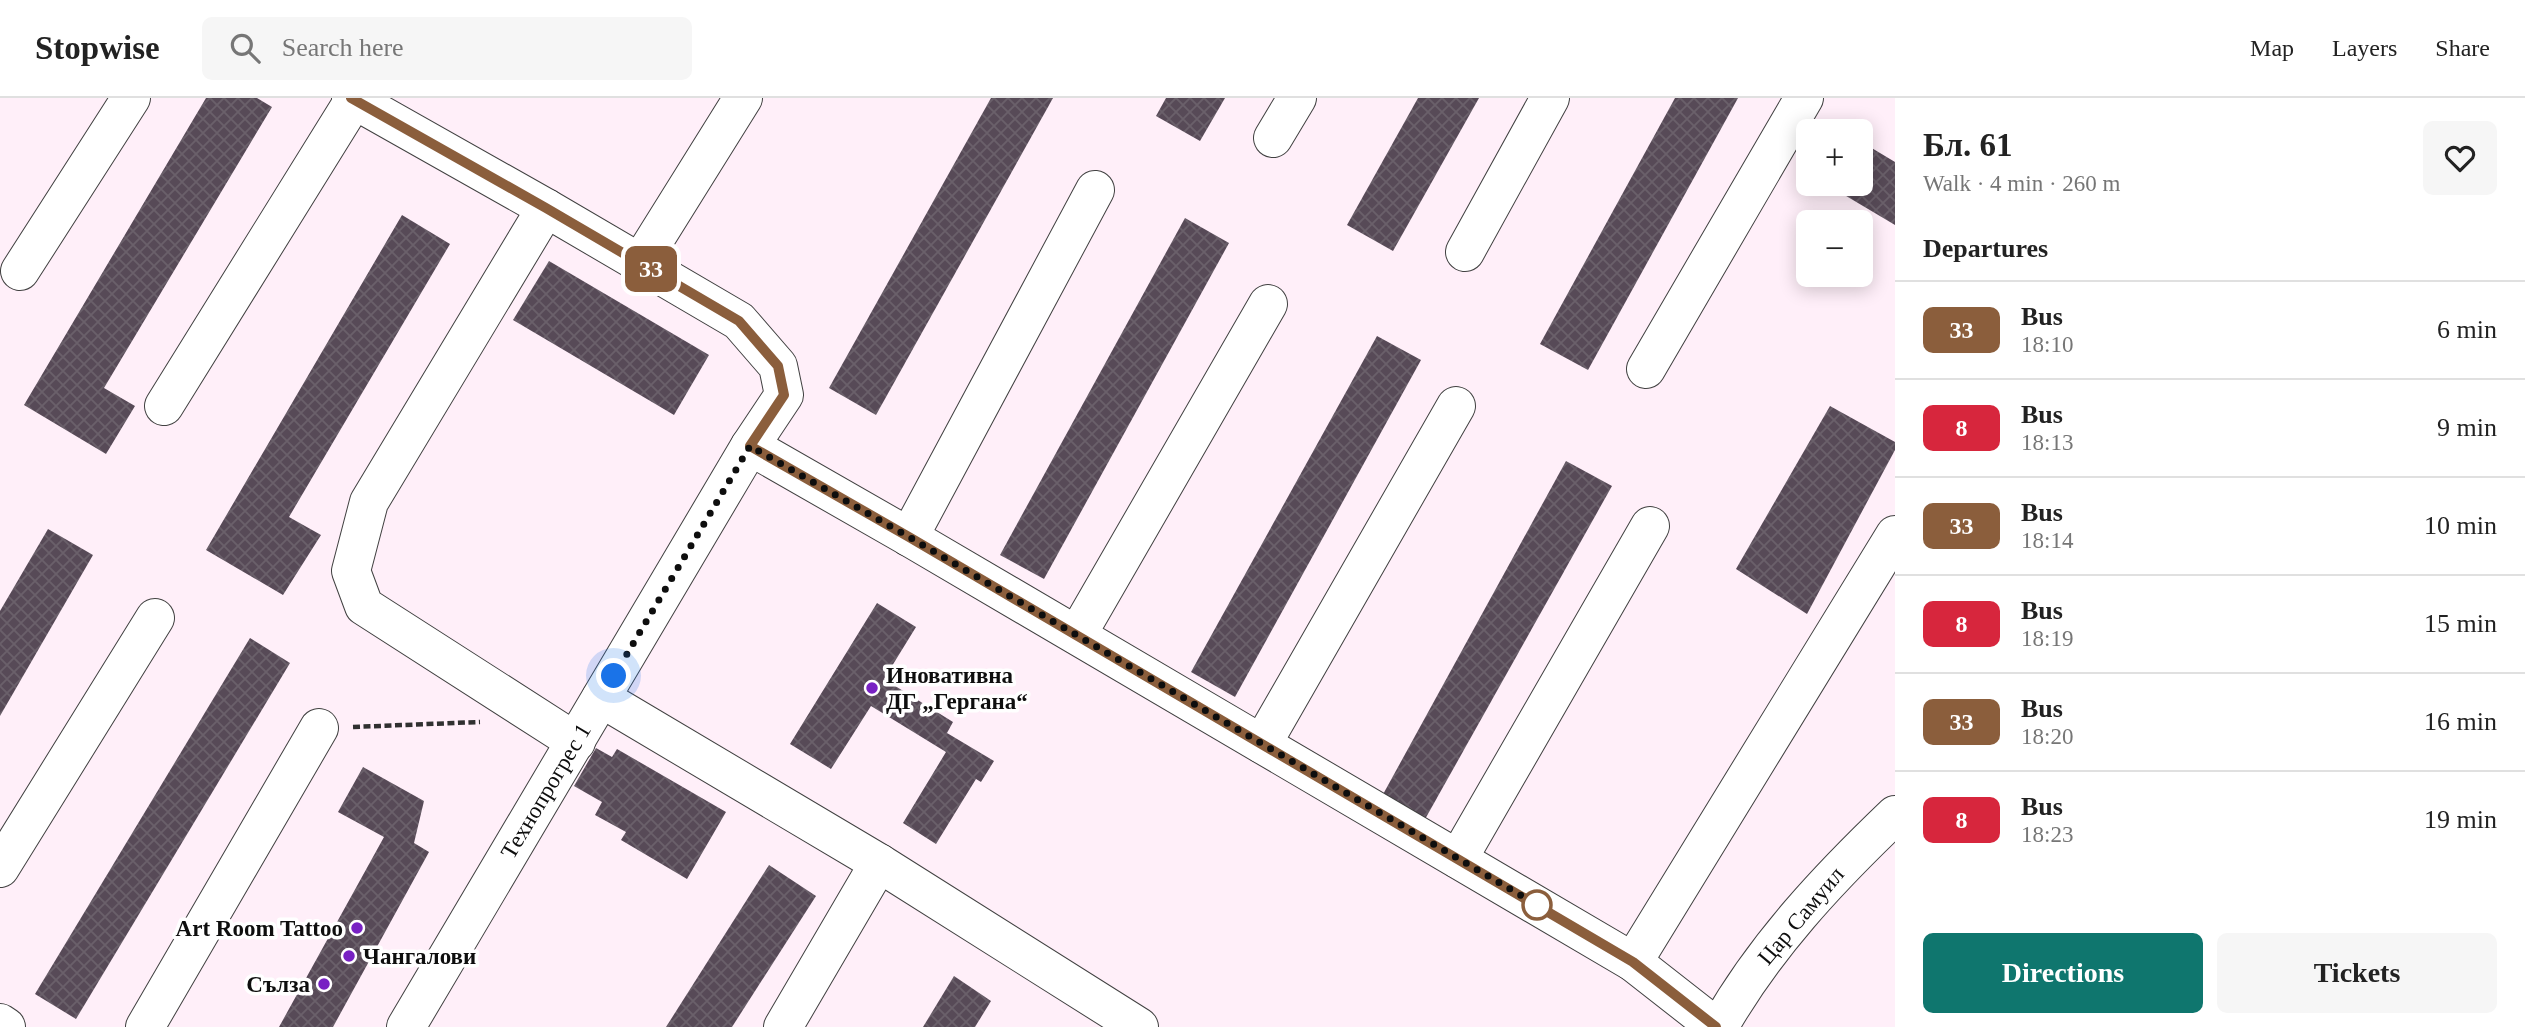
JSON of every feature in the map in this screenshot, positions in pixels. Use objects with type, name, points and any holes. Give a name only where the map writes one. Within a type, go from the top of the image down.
[{"type":"street","points":[[20,271],[131,98]]},
{"type":"street","points":[[640,262],[743,98]]},
{"type":"street","points":[[1273,138],[1297,98]]},
{"type":"street","points":[[1465,252],[1550,98]]},
{"type":"street","points":[[1646,369],[1804,98]]},
{"type":"street","points":[[164,406],[352,99]]},
{"type":"street","name":"Технопрогрес 1","points":[[352,99],[739,321],[778,366],[784,395],[750,446],[406,1027]]},
{"type":"street","points":[[909,537],[1095,190]]},
{"type":"street","points":[[546,208],[369,502],[351,571],[364,606],[576,742]]},
{"type":"street","points":[[1077,635],[1268,304]]},
{"type":"street","points":[[1262,744],[1456,406]]},
{"type":"street","points":[[750,446],[1633,962],[1718,1027]]},
{"type":"street","points":[[1458,859],[1650,526]]},
{"type":"street","points":[[1633,962],[1895,535]]},
{"type":"street","points":[[0,868],[155,618]]},
{"type":"street","points":[[601,698],[880,863],[1096,1016],[1139,1027]]},
{"type":"street","points":[[145,1027],[319,729]]},
{"type":"street","name":"Цар Самуил","points":[[1718,1027],[1737,995],[1785,931],[1851,857],[1895,815]]},
{"type":"street","points":[[783,1027],[880,863]]},
{"type":"street","points":[[0,1023],[6,1027]]},
{"type":"path","points":[[319,729],[485,722]]},
{"type":"building","points":[[206,98],[257,98],[272,107],[104,388],[135,406],[106,454],[24,405]]},
{"type":"building","points":[[991,98],[1053,98],[876,415],[829,388]]},
{"type":"building","points":[[1166,98],[1225,98],[1200,141],[1156,116]]},
{"type":"building","points":[[1418,98],[1479,98],[1393,251],[1347,225]]},
{"type":"building","points":[[1675,98],[1738,98],[1588,370],[1540,344]]},
{"type":"building","points":[[1873,149],[1895,162],[1895,225],[1846,196],[1873,196]]},
{"type":"building","points":[[402,215],[450,244],[289,517],[321,535],[283,595],[206,550]]},
{"type":"building","points":[[1185,218],[1229,243],[1044,579],[1000,555]]},
{"type":"building","points":[[549,261],[709,355],[674,415],[513,320]]},
{"type":"building","points":[[1377,336],[1421,360],[1235,697],[1191,672]]},
{"type":"building","points":[[1830,406],[1895,442],[1895,450],[1807,614],[1736,569]]},
{"type":"building","points":[[1566,461],[1612,486],[1424,821],[1381,798]]},
{"type":"building","points":[[48,529],[93,555],[0,716],[0,611]]},
{"type":"building","points":[[877,603],[916,627],[884,679],[953,722],[947,733],[994,761],[981,782],[976,779],[936,844],[903,823],[946,752],[871,706],[831,769],[790,744]]},
{"type":"building","points":[[250,638],[290,663],[76,1019],[35,994]]},
{"type":"building","points":[[596,748],[612,757],[617,749],[726,812],[687,879],[621,840],[626,832],[595,815],[602,802],[574,786]]},
{"type":"building","points":[[363,767],[424,801],[414,843],[429,852],[333,1027],[279,1027],[384,837],[338,812]]},
{"type":"building","points":[[769,865],[816,896],[732,1027],[666,1027]]},
{"type":"building","points":[[954,976],[991,1001],[975,1027],[923,1027]]},
{"type":"bus line","name":"33","points":[[351,98],[739,321],[778,366],[784,395],[750,446],[1633,962],[1716,1027]]},
{"type":"place","name":"Иновативна ДГ „Гергана“","points":[[872,688]]},
{"type":"place","name":"Art Room Tattoo","points":[[357,928]]},
{"type":"place","name":"Чангалови","points":[[349,956]]},
{"type":"place","name":"Сълза","points":[[324,984]]},
{"type":"route","points":[[614,676],[750,446],[1546,910],[1537,905]]}]
